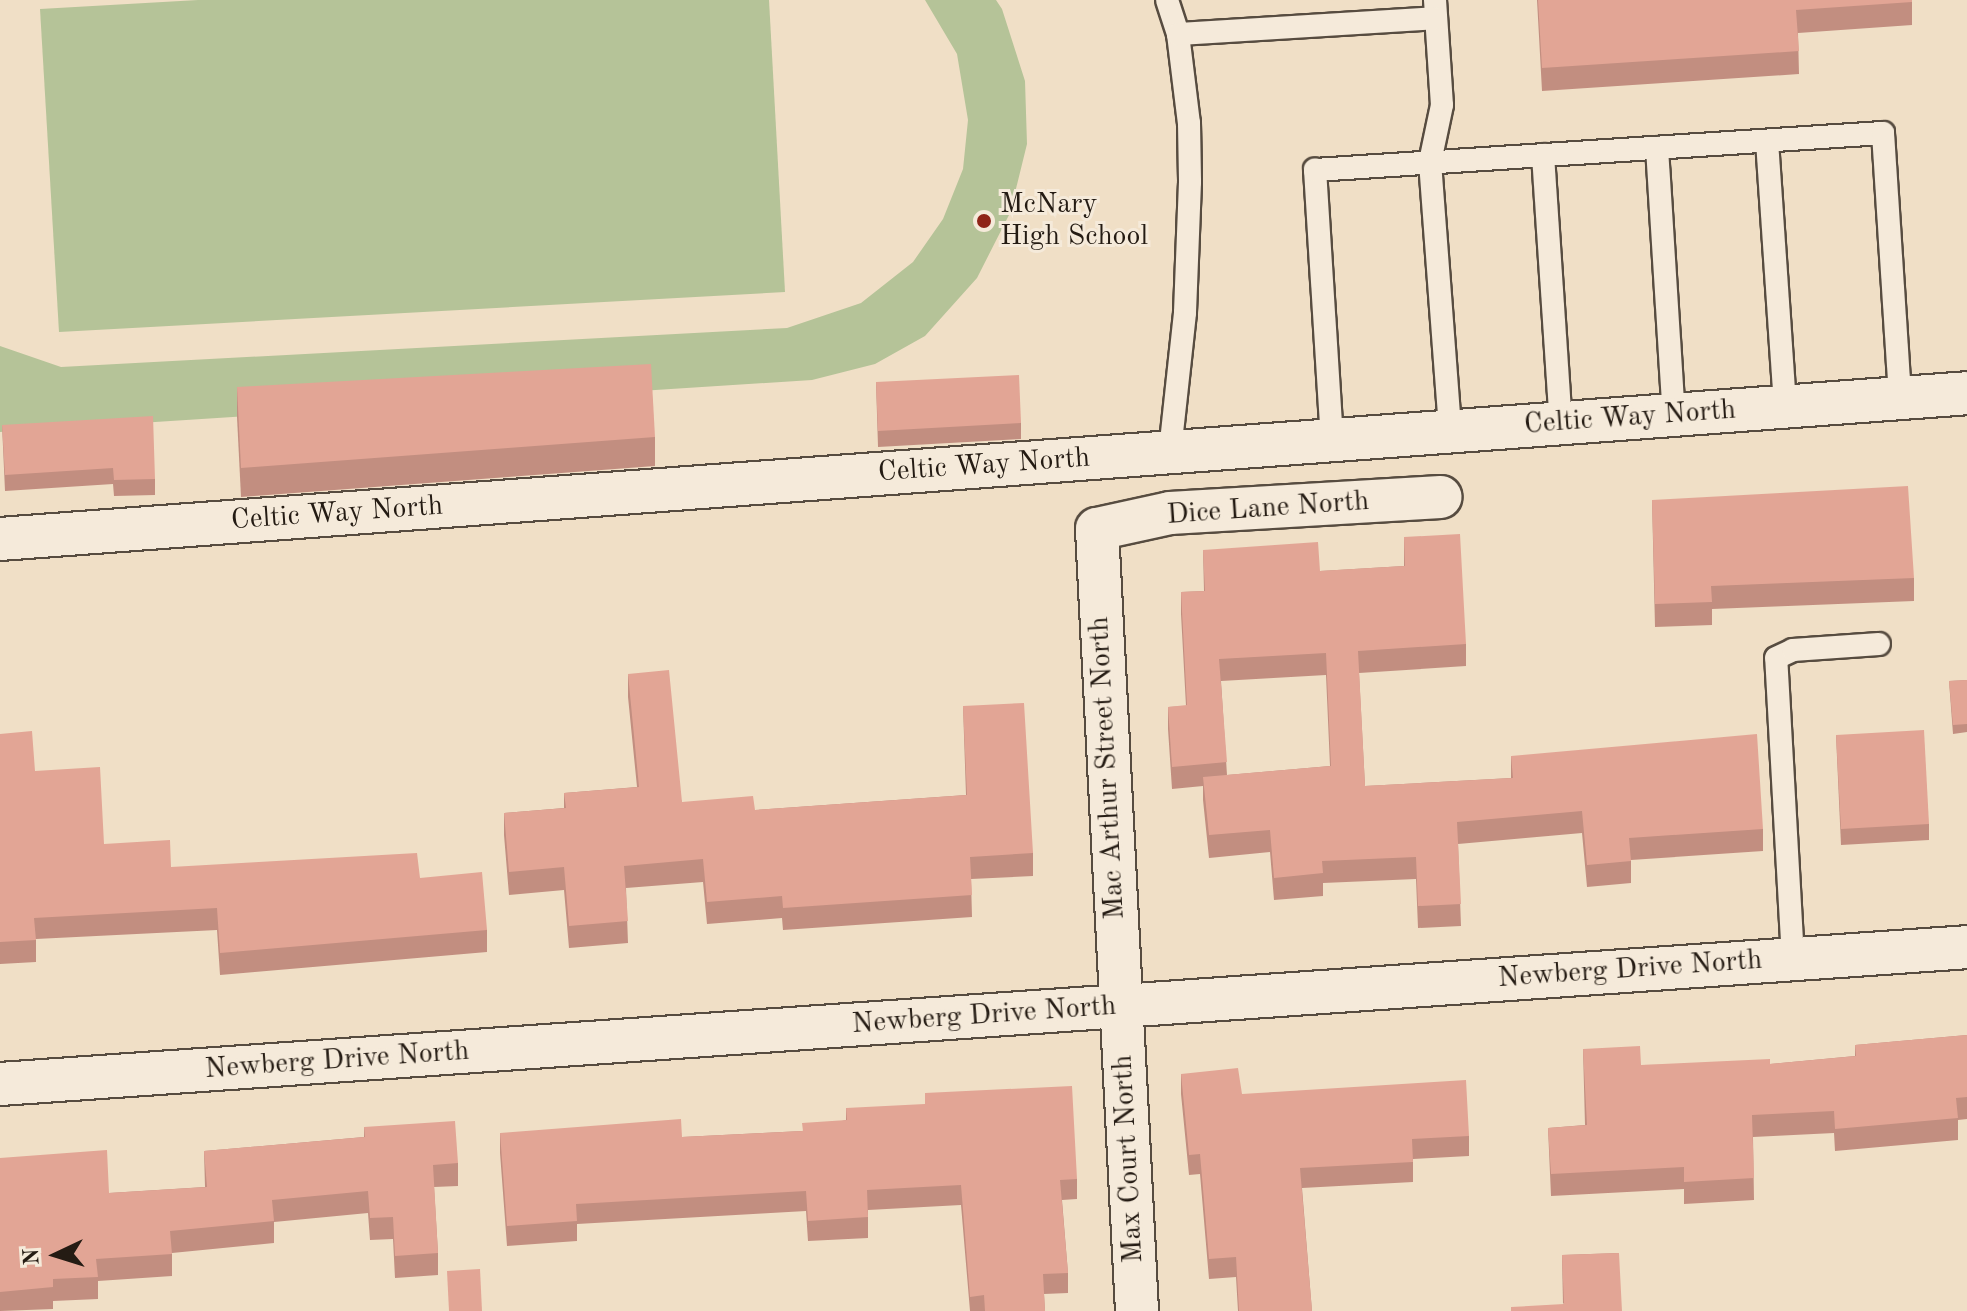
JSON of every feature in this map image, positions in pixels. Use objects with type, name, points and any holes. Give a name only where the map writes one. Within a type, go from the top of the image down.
[{"type":"street","name":"Celtic Way North","points":[[0,539],[1967,393]]},
{"type":"street","name":"Dice Lane North","points":[[1097,529],[1170,513],[1441,497]]},
{"type":"street","name":"Mac Arthur Street North","points":[[1097,529],[1120,1006]]},
{"type":"street","name":"Newberg Drive North","points":[[0,1084],[1967,947]]},
{"type":"street","name":"Max Court North","points":[[1120,1006],[1137,1311]]},
{"type":"lane","points":[[1167,0],[1178,34],[1189,123],[1190,182],[1185,313],[1170,452]]},
{"type":"lane","points":[[1178,34],[1436,9],[1442,105],[1430,162],[1450,431]]},
{"type":"lane","points":[[1332,440],[1315,170],[1883,133],[1900,398]]},
{"type":"lane","points":[[1767,141],[1785,406]]},
{"type":"lane","points":[[1657,148],[1674,415]]},
{"type":"lane","points":[[1543,155],[1561,423]]},
{"type":"lane","points":[[1793,959],[1776,658],[1793,650],[1879,644]]},
{"type":"green space","points":[[198,0],[769,0],[785,292],[59,332],[40,9]]},
{"type":"green space","points":[[925,0],[996,0],[1002,9],[1025,81],[1027,144],[1010,213],[977,278],[925,336],[875,364],[812,380],[0,432],[0,346],[61,367],[787,328],[861,303],[913,262],[943,219],[963,169],[968,120],[957,54]]},
{"type":"building","points":[[1538,0],[1912,2],[1796,10],[1799,51],[1542,68]]},
{"type":"building","points":[[651,364],[655,437],[241,468],[237,387]]},
{"type":"building","points":[[1019,375],[1021,423],[878,431],[876,382]]},
{"type":"building","points":[[153,416],[155,479],[114,480],[113,468],[5,475],[2,425]]},
{"type":"building","points":[[1908,486],[1914,578],[1711,586],[1712,602],[1655,604],[1652,500]]},
{"type":"building","points":[[1460,534],[1466,644],[1358,651],[1365,786],[1513,778],[1511,756],[1757,734],[1763,829],[1629,838],[1631,861],[1587,865],[1582,811],[1457,822],[1461,904],[1418,906],[1416,857],[1322,861],[1323,873],[1274,878],[1270,830],[1209,835],[1203,777],[1331,766],[1326,653],[1219,659],[1227,762],[1172,767],[1168,707],[1187,705],[1181,592],[1205,591],[1203,550],[1318,542],[1320,571],[1405,566],[1404,537]]},
{"type":"building","points":[[669,670],[682,802],[753,796],[755,810],[967,795],[963,706],[1024,703],[1033,853],[970,857],[972,895],[783,908],[782,896],[707,902],[703,859],[624,866],[628,921],[569,926],[564,867],[509,872],[504,813],[566,808],[564,793],[639,787],[628,674]]},
{"type":"building","points":[[1967,680],[1967,724],[1953,725],[1949,681]]},
{"type":"building","points":[[1924,730],[1929,824],[1841,829],[1836,735]]},
{"type":"building","points":[[32,731],[35,771],[100,767],[104,844],[170,840],[171,867],[417,853],[420,878],[482,872],[487,930],[220,953],[217,908],[34,918],[36,940],[0,942],[0,734]]},
{"type":"building","points":[[1967,1035],[1967,1097],[1956,1098],[1958,1118],[1835,1129],[1834,1111],[1752,1115],[1754,1178],[1684,1182],[1684,1167],[1551,1174],[1548,1128],[1587,1125],[1583,1049],[1640,1046],[1641,1065],[1770,1059],[1770,1064],[1856,1056],[1855,1045]]},
{"type":"building","points":[[1238,1068],[1242,1094],[1466,1080],[1469,1136],[1412,1139],[1413,1162],[1300,1168],[1312,1311],[1239,1311],[1236,1257],[1209,1259],[1200,1154],[1189,1155],[1181,1074]]},
{"type":"building","points":[[1072,1086],[1077,1179],[1060,1180],[1068,1273],[1043,1274],[1045,1311],[985,1311],[984,1295],[970,1297],[961,1185],[867,1190],[868,1217],[808,1221],[806,1191],[576,1204],[577,1221],[507,1226],[500,1133],[681,1119],[682,1137],[803,1131],[802,1123],[847,1120],[846,1108],[925,1104],[925,1093]]},
{"type":"building","points":[[455,1121],[458,1163],[433,1165],[438,1253],[395,1256],[393,1217],[370,1218],[368,1191],[272,1200],[274,1221],[170,1231],[172,1254],[96,1259],[98,1277],[53,1279],[53,1287],[0,1292],[0,1158],[107,1150],[109,1193],[207,1187],[204,1151],[365,1137],[364,1127]]},
{"type":"building","points":[[1619,1253],[1622,1311],[1511,1311],[1511,1307],[1564,1304],[1562,1255]]},
{"type":"building","points":[[480,1269],[482,1311],[449,1311],[447,1271]]},
{"type":"place","name":"McNary High School","points":[[984,221]]}]
